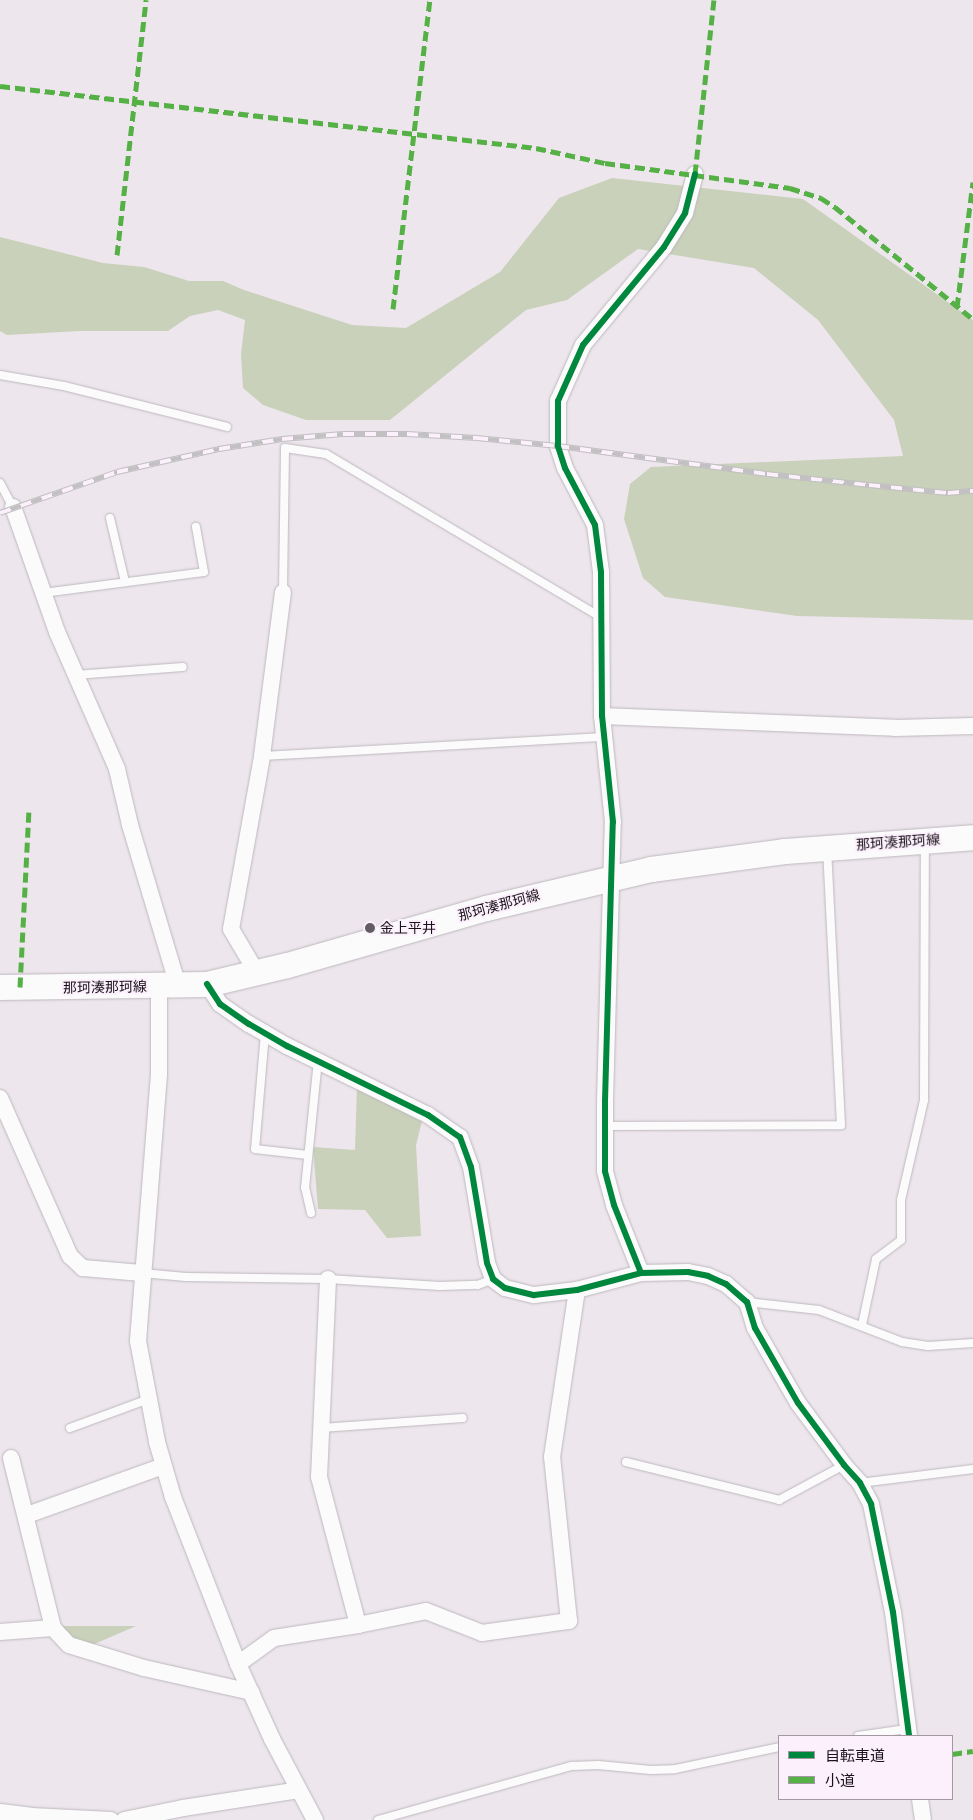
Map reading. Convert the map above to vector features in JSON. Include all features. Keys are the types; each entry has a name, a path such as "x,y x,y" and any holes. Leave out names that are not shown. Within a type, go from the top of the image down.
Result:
{"main road":[{"name":"那珂湊那珂線","path":"0,987 207,984 257,972 486,908 650,869 727,858 827,848 973,837"}],"street":[{"path":"641,1273 614,1205 606,1171 605,1126 610,877 613,860 613,822 602,716 601,572 595,525 565,468 558,446 558,402 583,345 664,247 685,213 695,174"},
{"path":"12,507 75,675 117,769 169,986 159,1074 138,1341 163,1466 238,1664 272,1740 315,1820"},
{"path":"257,972 231,929 262,756 283,592"},
{"path":"602,716 895,728 973,726"},
{"path":"207,984 220,1004 265,1034 428,1115 460,1137 471,1167 486,1263 493,1279 506,1288 534,1295 577,1290 641,1273 688,1272 708,1276 726,1284 747,1302 755,1328 798,1403 844,1466 860,1482 871,1504 893,1612 908,1733"},
{"path":"1,1102 70,1256 83,1268 142,1273"},
{"path":"328,1279 318,1477 358,1625"},
{"path":"238,1664 274,1638 358,1625 426,1611 482,1633 569,1621 552,1457 577,1290"},
{"path":"11,1458 27,1516 53,1628 69,1645 144,1668 251,1692"},
{"path":"27,1516 163,1466"},
{"path":"0,1632 53,1628"},
{"path":"124,1820 183,1808 299,1790"},
{"path":"920,1800 923,1820"},
{"path":"0,1812 31,1816 111,1820"}],"lane":[{"path":"0,375 64,386 227,427"},
{"path":"283,592 285,448 326,454 600,617"},
{"path":"0,483 12,507"},
{"path":"110,518 124,582"},
{"path":"43,592 204,572 196,527"},
{"path":"75,675 183,667"},
{"path":"262,756 604,738"},
{"path":"862,1325 876,1259 901,1240 901,1200 924,1100 925,840"},
{"path":"605,1126 840,1125 827,848"},
{"path":"265,1034 255,1149 308,1155"},
{"path":"311,1213 305,1188 318,1061"},
{"path":"142,1273 186,1277 328,1279 440,1286 478,1285 493,1279"},
{"path":"747,1302 819,1310 902,1342 928,1346 973,1343"},
{"path":"70,1428 149,1399"},
{"path":"321,1428 463,1418"},
{"path":"626,1462 780,1500 844,1466"},
{"path":"860,1482 973,1470"},
{"path":"875,1735 908,1733"},
{"path":"378,1820 572,1766 598,1765 651,1770 675,1769 778,1747"}],"green space":[{"path":"612,178 803,199 973,320 973,620 797,616 665,597 643,578 624,519 630,484 651,467 903,456 894,420 818,320 754,268 638,249 567,300 526,310 390,420 306,420 263,405 243,388 241,354 245,320 218,310 190,316 168,331 80,331 7,335 0,331 0,237 103,263 144,267 189,281 223,281 244,290 352,325 406,328 500,272 559,198"},
{"path":"357,1085 423,1117 416,1145 421,1236 387,1238 365,1210 318,1209 313,1147 355,1150"},
{"path":"60,1626 136,1626 90,1646 71,1640"}],"railway":[{"path":"0,513 117,472 219,449 282,439 343,434 407,434 477,438 558,446 767,474 869,485 948,493 973,491"}],"marked path":[{"path":"117,255 146,0"},
{"path":"393,309 430,0"},
{"path":"695,174 714,0"},
{"path":"0,86 536,148 605,163 790,188 821,198 835,207 973,319"},
{"path":"957,307 973,182"},
{"path":"20,987 29,812"},
{"path":"953,1754 973,1751"}],"cycle path":[{"path":"641,1273 614,1205 605,1171 605,1101 613,822 602,716 601,572 595,525 565,468 558,446 558,401 583,345 664,247 685,213 695,174"},
{"path":"207,984 220,1004 249,1024 287,1046 428,1115 460,1137 471,1167 487,1263 493,1279 505,1288 534,1295 577,1290 641,1273 688,1272 708,1276 726,1284 747,1302 755,1328 798,1403 844,1465 860,1483 871,1504 893,1612 909,1735"}],"place":[{"name":"金上平井","path":"370,928"}]}
